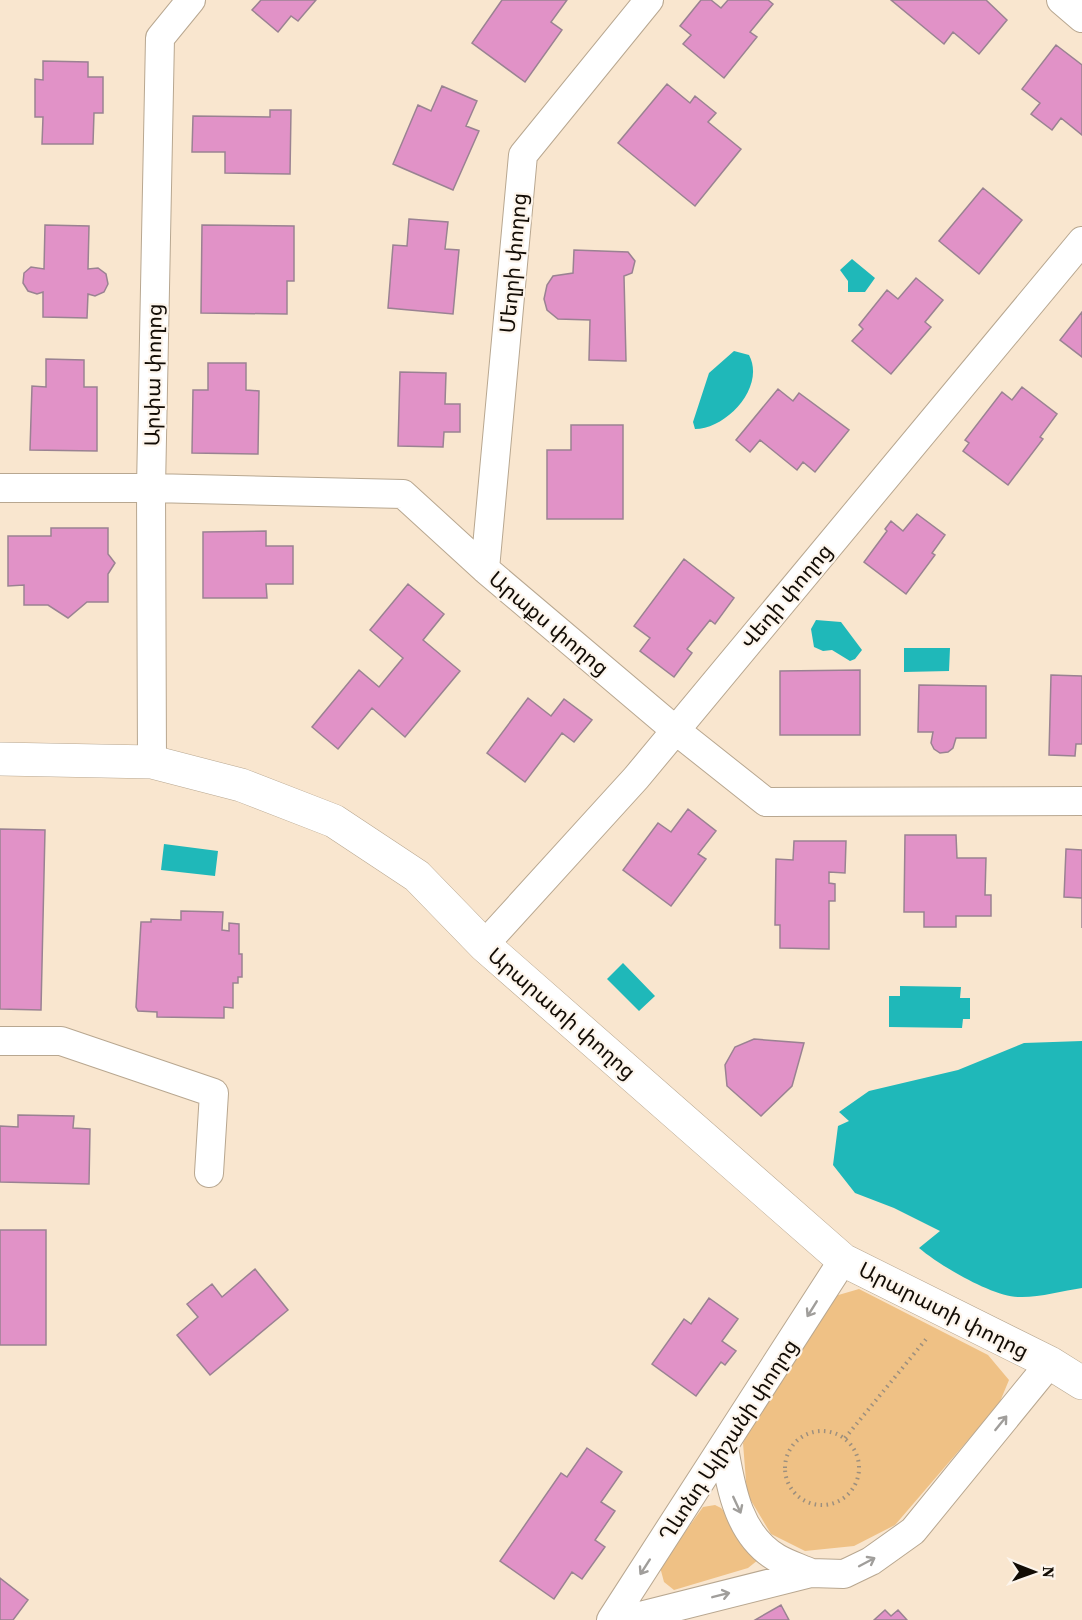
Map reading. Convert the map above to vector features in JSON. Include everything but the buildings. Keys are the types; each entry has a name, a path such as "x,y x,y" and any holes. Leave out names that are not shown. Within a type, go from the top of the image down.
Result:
{"street":[{"name":"Արփա փողոց","path":"152,762 151,488 160,38 191,0"},
{"name":"Մեղրի փողոց","path":"485,569 524,155 649,0"},
{"path":"1061,0 1082,18"},
{"name":"Վեդի փողոց","path":"484,945 636,778 1082,241"},
{"name":"Արաքս փողոց","path":"0,488 151,488 403,494 485,569 675,729 766,802 1082,801"},
{"name":"Արարատի փողոց","path":"0,759 152,762 241,785 334,821 417,876 484,945 843,1260 1050,1363 1082,1383"},
{"path":"0,1041 61,1041 214,1094 209,1173"},
{"name":"Ղևոնդ Ալիշանի փողոց","path":"611,1620 724,1448 843,1260"},
{"path":"624,1620 811,1573 844,1574 871,1561 913,1531 1050,1363"},
{"path":"724,1448 732,1494 751,1534 776,1557 811,1573"}],"path":[{"path":"845,1438 947,1311"},
{"path":"821,1431 845,1438 853,1447 859,1464 857,1482 851,1492 841,1501 818,1505 796,1495 785,1473 790,1449 798,1440 821,1431"}],"shaded area":[{"path":"859,1289 988,1355 1009,1380 999,1404 895,1525 854,1546 805,1551 771,1534 747,1494 743,1443 762,1406 835,1296"},
{"path":"715,1505 721,1508 754,1546 758,1560 748,1568 674,1590 664,1582 660,1567 703,1507"}],"water":[{"path":"852,259 875,278 865,292 848,292 848,281 840,270"},
{"path":"734,351 749,355 753,367 748,392 740,404 719,422 695,429 693,422 709,373"},
{"path":"816,620 841,622 862,650 855,659 850,661 832,650 823,651 814,647 811,629"},
{"path":"904,648 950,648 949,671 904,672"},
{"path":"164,844 218,851 215,876 161,870"},
{"path":"623,963 655,996 639,1011 607,979"},
{"path":"900,986 961,987 960,998 970,998 970,1019 963,1019 962,1028 889,1027 889,996 900,996"},
{"path":"1082,1041 1082,1288 1018,1297 980,1286 939,1263 919,1248 940,1231 894,1208 855,1193 833,1165 838,1126 849,1121 839,1112 869,1091 958,1070 1024,1043"}]}
